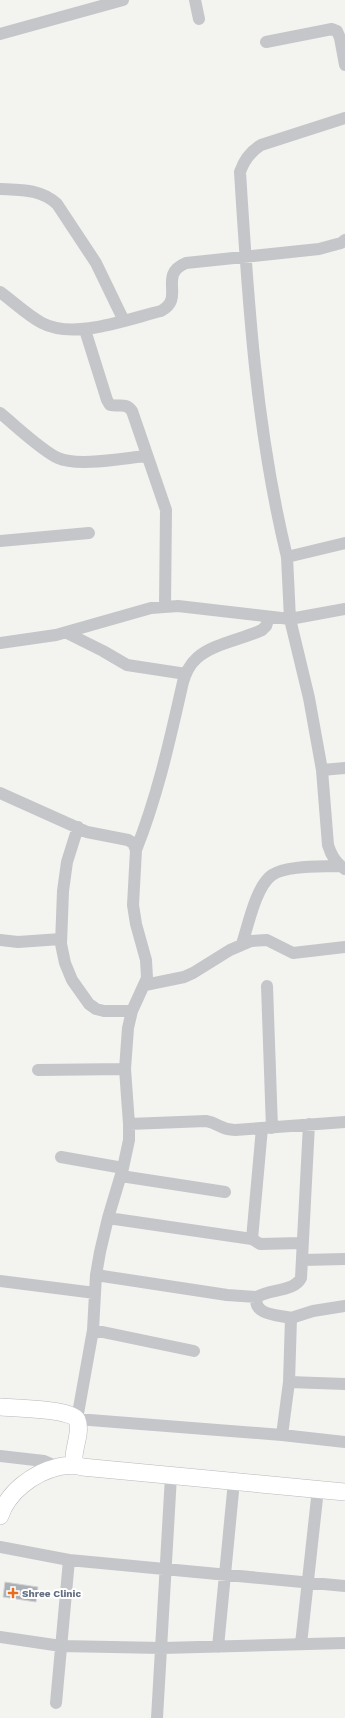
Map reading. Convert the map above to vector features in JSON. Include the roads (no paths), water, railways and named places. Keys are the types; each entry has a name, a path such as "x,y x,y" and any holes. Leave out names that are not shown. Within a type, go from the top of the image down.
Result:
{"main road":[{"path":"0,1407 72,1415 77,1419 78,1432 74,1455 77,1465"},
{"path":"0,1516 3,1508 13,1493 38,1474 58,1466 77,1465 82,1467 171,1476 345,1492"}],"street":[{"path":"0,34 123,0"},
{"path":"195,0 199,19"},
{"path":"266,42 332,28 337,31 340,38 345,65"},
{"path":"342,867 332,856 328,845 322,770 309,698 290,619 287,557 275,507 264,442 257,390 245,255 240,172 243,162 255,149 270,141 345,118"},
{"path":"0,189 40,192 57,204 96,263 124,321"},
{"path":"0,292 41,323 54,328 85,330 161,311 169,307 172,300 172,278 174,271 179,265 186,262 245,255 319,249 341,243 345,240"},
{"path":"85,330 107,400 110,405 129,406 132,411 146,456 166,510 165,606"},
{"path":"0,413 57,458 80,462 146,456"},
{"path":"0,541 89,533"},
{"path":"287,557 345,543"},
{"path":"0,643 67,633 151,608 165,606 178,606 290,619 345,609"},
{"path":"269,617 266,626 262,630 218,646 197,658 189,668 183,682 150,817 136,850 133,905 136,924 146,960 147,978 132,1011 127,1036 125,1069 129,1140 122,1172 108,1218 96,1275 93,1330 77,1419 282,1435 345,1442"},
{"path":"67,633 104,651 127,665 186,674"},
{"path":"322,770 345,768"},
{"path":"0,793 78,827 98,834 128,840 133,843 136,850"},
{"path":"78,827 65,874 62,938 65,963 72,980 89,1004 96,1009 104,1011 132,1011"},
{"path":"242,944 260,890 266,880 274,874 287,869 342,867"},
{"path":"0,940 18,942 62,938"},
{"path":"145,985 184,977 242,944 251,941 267,940 293,953 345,947"},
{"path":"252,1239 267,1128 267,986"},
{"path":"38,1070 125,1069"},
{"path":"129,1124 206,1121 212,1122 226,1130 345,1122"},
{"path":"96,1275 226,1295 257,1297 263,1293 293,1286 298,1283 301,1278 309,1124"},
{"path":"61,1157 122,1172 225,1192"},
{"path":"108,1218 252,1239 260,1244 302,1243"},
{"path":"302,1260 345,1259"},
{"path":"0,1281 95,1293"},
{"path":"257,1297 257,1308 262,1311 291,1318 313,1311 345,1306"},
{"path":"282,1435 289,1382 291,1318"},
{"path":"93,1330 194,1351"},
{"path":"289,1382 345,1384"},
{"path":"0,1456 44,1461 58,1466"},
{"path":"157,1718 171,1476"},
{"path":"218,1647 234,1481"},
{"path":"301,1644 318,1489"},
{"path":"0,1547 69,1560 345,1586"},
{"path":"56,1703 69,1560"},
{"path":"0,1637 61,1646 162,1648 345,1642"}],"place":[{"name":"Shree Clinic","path":"13,1593"}]}
